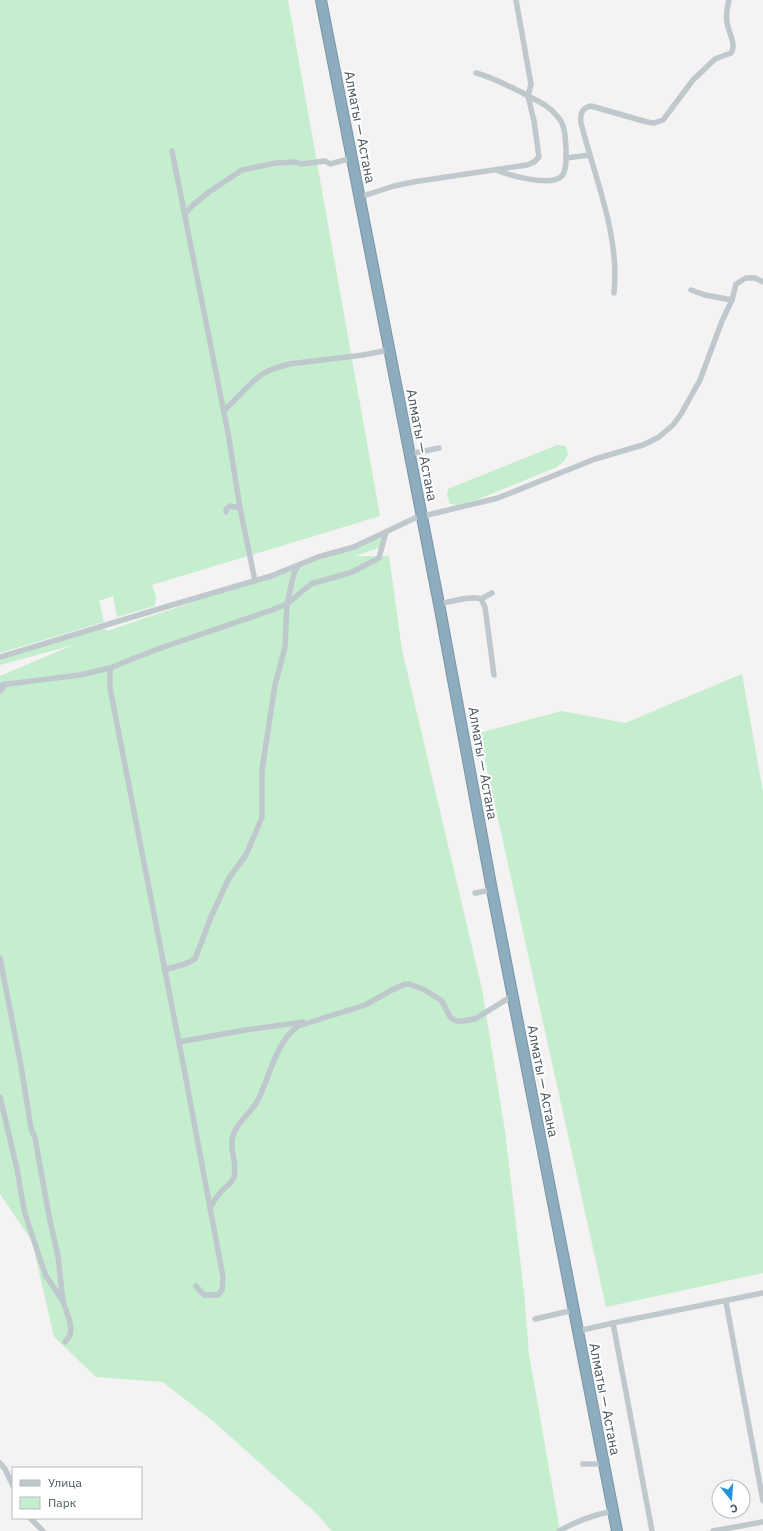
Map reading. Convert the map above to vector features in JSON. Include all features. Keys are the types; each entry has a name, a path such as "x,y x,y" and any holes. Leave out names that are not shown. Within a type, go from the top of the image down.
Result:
{"highway":[{"name":"Алматы — Астана","path":"321,0 439,604 512,996 617,1531"}],"street":[{"path":"360,196 406,183 530,164 539,157 534,121 528,96 532,84 516,0"},
{"path":"614,294 616,280 609,223 581,124 580,117 583,109 591,106 647,122 659,122 667,116 693,80 715,59 733,51 733,44 727,21 729,0"},
{"path":"476,72 489,76 539,100 559,118 565,133 566,158 563,175 554,180 547,181 514,176 497,170"},
{"path":"172,151 224,410 240,508 255,581"},
{"path":"566,158 590,155"},
{"path":"185,214 193,205 209,192 242,170 276,163 296,162 301,164 324,161 330,164 352,158"},
{"path":"0,658 271,576 318,557 354,547 422,516 498,498 595,459 644,445 659,437 673,425 681,414 700,380 732,300 736,284 746,278 755,278 763,282"},
{"path":"691,290 706,295 732,300"},
{"path":"224,410 259,378 267,372 280,367 289,364 363,355 389,350"},
{"path":"410,454 440,448"},
{"path":"226,512 227,508 230,506 240,508"},
{"path":"0,691 3,684 80,675 110,668 155,650 287,604 311,584 352,572 379,558 386,532"},
{"path":"164,970 185,964 195,959 211,917 229,878 246,855 262,817 262,770 275,685 285,647 287,604 294,573 298,566"},
{"path":"481,599 492,593"},
{"path":"439,604 478,597 481,599 485,607 494,676"},
{"path":"110,668 110,688 223,1278 223,1286 218,1295 204,1295 196,1286"},
{"path":"475,893 492,890"},
{"path":"0,958 31,1128 35,1138 58,1256 62,1301"},
{"path":"179,1042 245,1030 307,1022 329,1017 365,1005 405,984 423,989 436,997 442,1002 452,1020 459,1022 475,1019 512,996"},
{"path":"210,1208 219,1193 233,1178 235,1166 232,1141 235,1132 258,1101 284,1041 291,1031 307,1022"},
{"path":"0,1097 18,1169 24,1210 36,1250 46,1276 66,1310 71,1330 70,1336 66,1342"},
{"path":"578,1331 763,1294"},
{"path":"726,1302 763,1501"},
{"path":"535,1319 574,1310"},
{"path":"613,1323 652,1531"},
{"path":"0,1463 5,1469 12,1484"},
{"path":"583,1464 604,1464"},
{"path":"559,1531 580,1520 613,1512"},
{"path":"31,1519 43,1531"},
{"path":"713,1531 763,1522"}],"green space":[{"path":"0,0 288,0 380,516 152,585 156,596 155,606 117,617 113,596 99,601 104,622 0,653"},
{"path":"557,445 566,446 568,455 557,467 476,500 458,505 450,504 447,496 448,489"},
{"path":"383,533 379,548 355,556 389,556 402,650 482,989 505,1131 524,1293 529,1354 560,1531 332,1531 317,1514 214,1422 163,1382 96,1377 54,1337 32,1241 0,1194 0,676 73,645 0,665 0,659 100,629 105,629 107,631 255,581 318,557 332,557 332,555"},
{"path":"742,674 763,792 763,1273 606,1307 479,733 562,711 625,723"}]}
